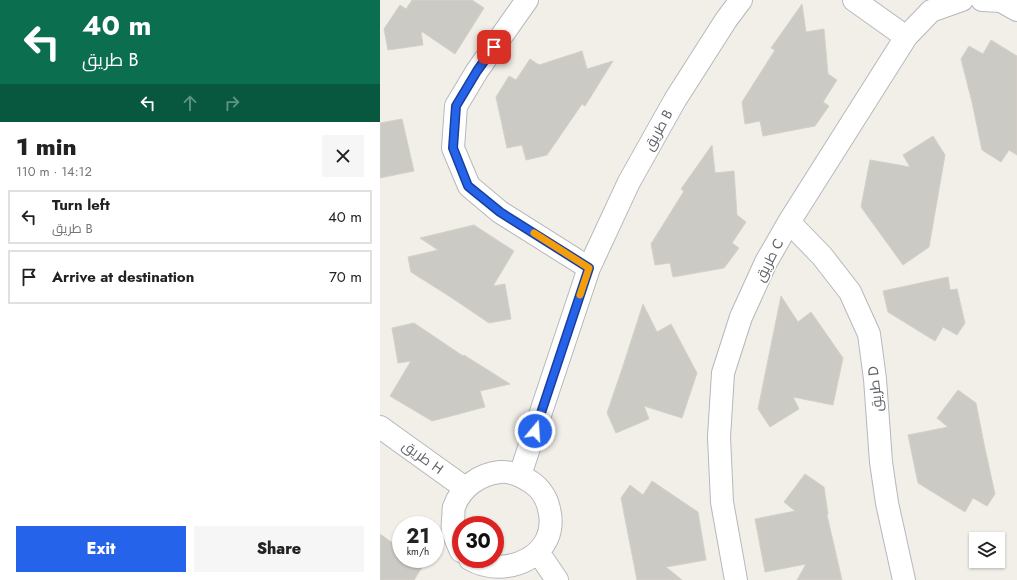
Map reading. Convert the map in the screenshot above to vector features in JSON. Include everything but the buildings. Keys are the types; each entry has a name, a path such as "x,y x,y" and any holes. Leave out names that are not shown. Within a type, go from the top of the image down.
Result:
{"street":[{"path":"527,0 477,71 456,106 453,148 468,186 500,212 589,268"},
{"name":"طريق B","path":"520,475 589,268 629,182 675,100 726,20 741,0"},
{"path":"854,0 906,37"},
{"name":"طريق C","path":"736,580 722,502 719,437 724,373 741,317 766,262 789,222 906,37 931,12 962,0"},
{"path":"982,0 1001,1 1017,10"},
{"name":"طريق D","path":"789,222 822,256 850,292 869,334 881,462 886,496 904,580"},
{"name":"طريق H","path":"380,427 465,488"},
{"path":"454,516 454,507 465,488 481,477 501,472 520,475 536,485 547,501 552,519 549,538 540,555 526,566 510,571 493,571 483,568"},
{"path":"540,555 557,580"}],"slow traffic":[{"path":"534,233 589,268 580,295"}],"route":[{"path":"494,47 477,71 456,106 453,148 468,186 500,212 589,268 535,431"}]}
